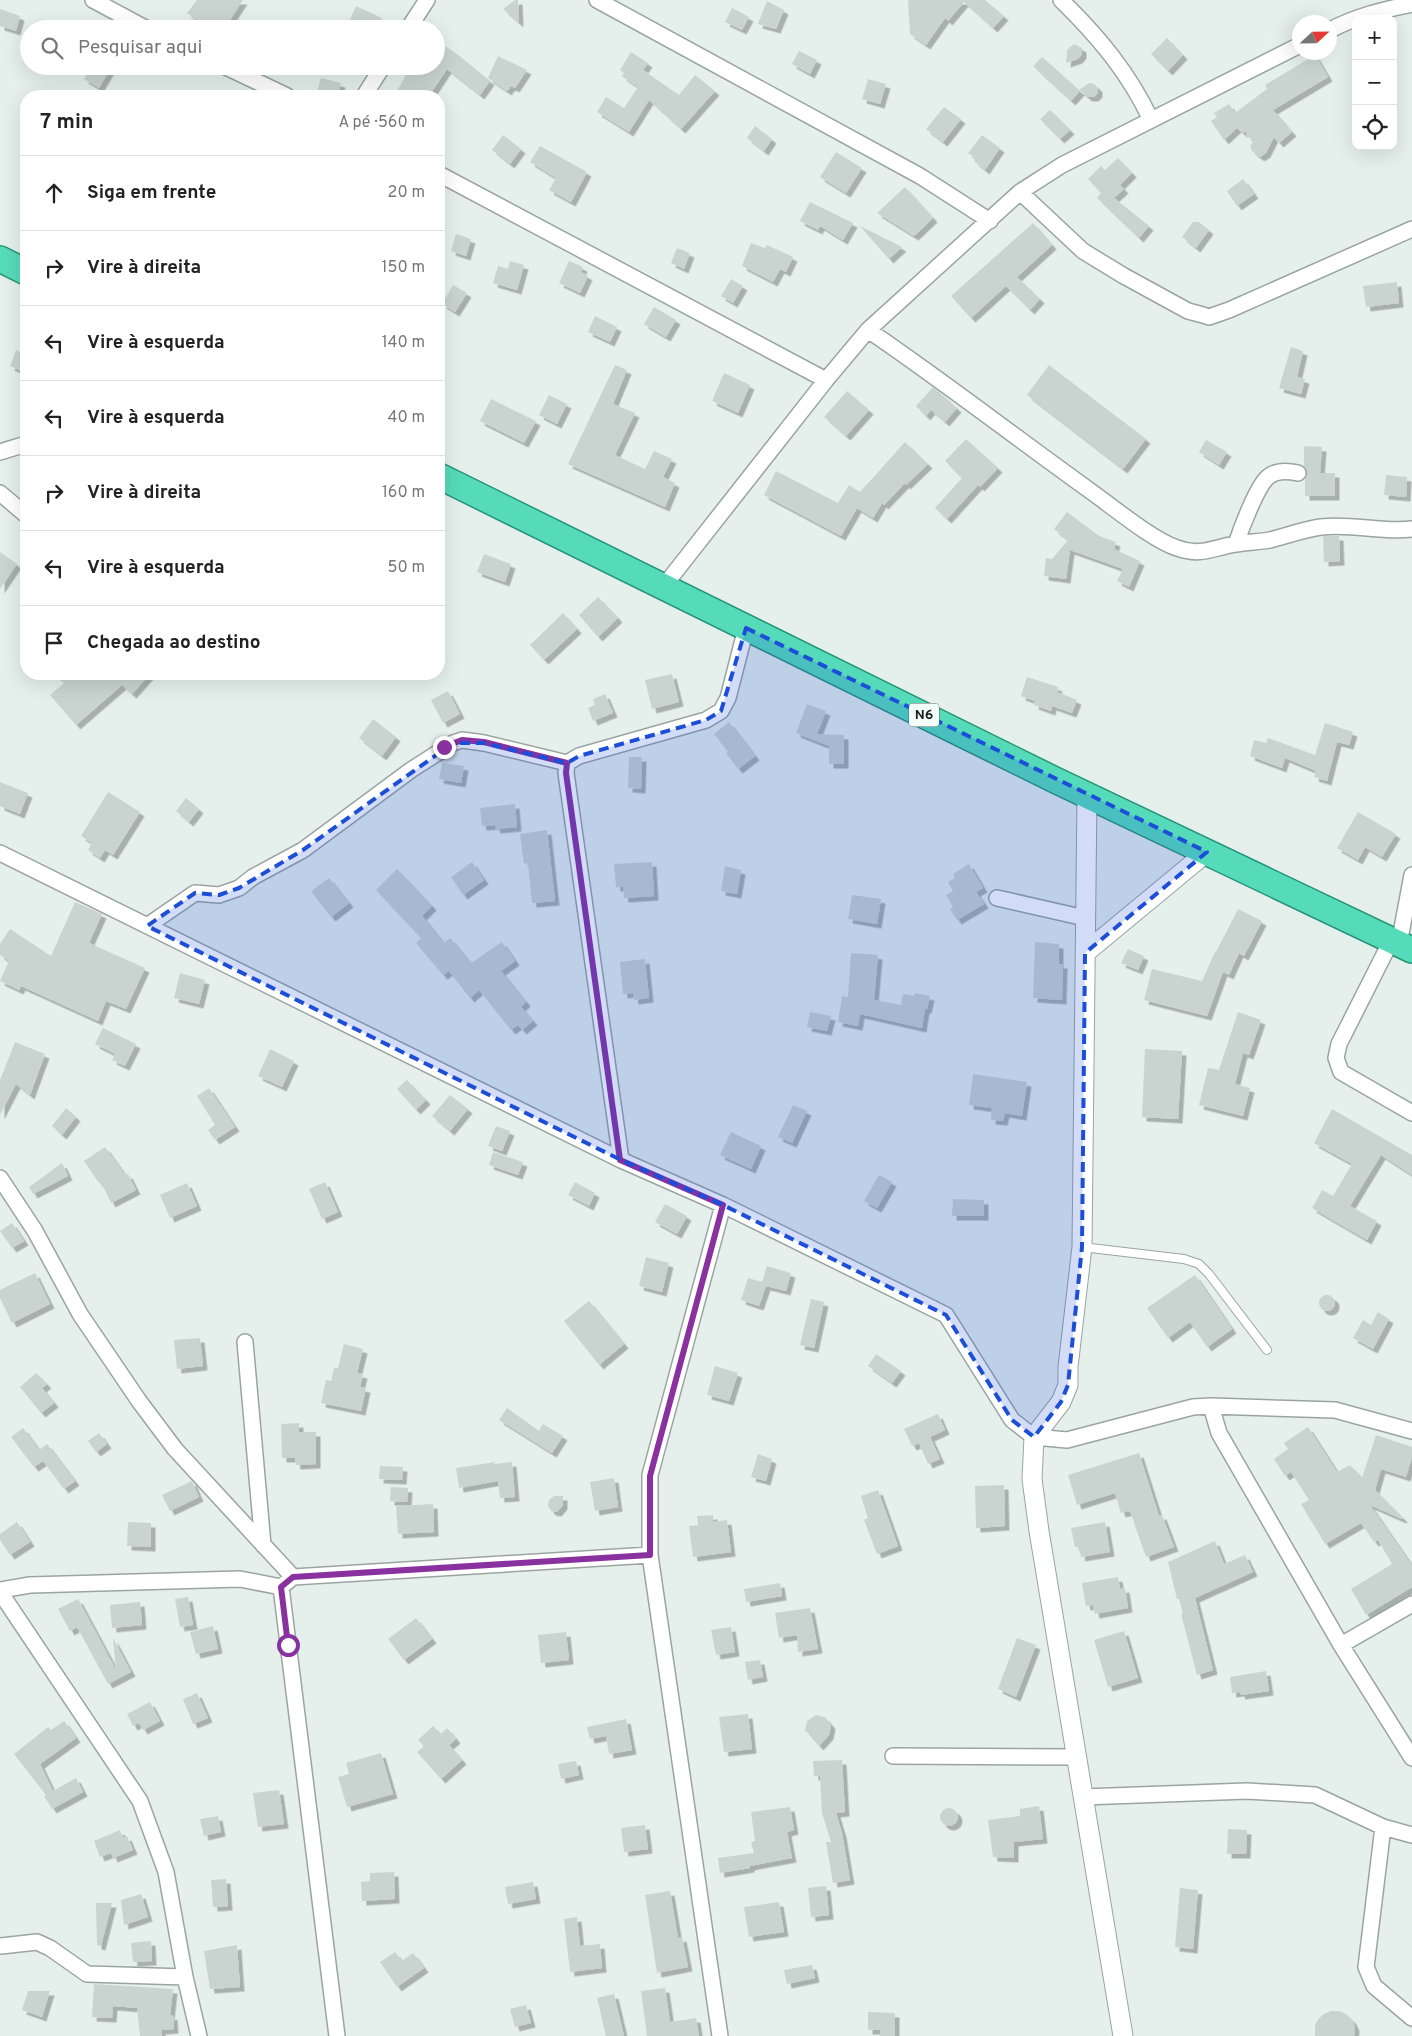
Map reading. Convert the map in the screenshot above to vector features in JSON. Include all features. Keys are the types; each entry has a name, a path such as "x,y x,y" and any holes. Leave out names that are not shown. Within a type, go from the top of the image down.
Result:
{"highway":[{"path":"0,259 20,269"},
{"name":"N6","path":"445,479 1087,795 1401,945"}],"street":[{"path":"93,0 130,20"},
{"path":"414,20 427,0"},
{"path":"597,0 920,176 990,221"},
{"path":"1061,0 1088,25 1113,56 1130,79 1151,120"},
{"path":"1337,26 1354,18 1378,10 1412,4"},
{"path":"664,586 826,380 868,330 1020,192 1062,165 1292,49"},
{"path":"243,75 274,90"},
{"path":"368,90 378,75"},
{"path":"445,177 826,380"},
{"path":"1020,192 1083,251 1188,311 1209,317 1229,310 1412,229"},
{"path":"868,330 1150,533 1177,548 1195,552 1210,551 1236,544 1251,544 1309,529 1337,526 1390,530 1412,529"},
{"path":"0,452 20,446"},
{"path":"1236,544 1252,506 1268,476 1278,472 1298,473"},
{"path":"0,493 20,510"},
{"path":"148,926 195,893 219,895 240,888 253,877 303,850 411,770 453,743 462,740 484,742 567,763 579,756 706,720 722,711 728,698 746,628"},
{"path":"567,763 566,773 620,1160"},
{"path":"1087,795 1082,1247 1068,1367 1068,1385 1061,1402 1034,1438 1032,1479 1039,1532 1123,2036"},
{"path":"1085,953 1207,852"},
{"path":"2,858 148,926 620,1160 723,1205 946,1315 1012,1420 1034,1438 1067,1440 1193,1407 1211,1406 1335,1410 1412,1431"},
{"path":"1412,875 1401,945 1339,1044 1336,1058 1341,1072 1412,1113"},
{"path":"998,898 1086,918"},
{"path":"0,1178 34,1231 80,1314 174,1450 293,1577"},
{"path":"720,2036 650,1555 650,1476 723,1205"},
{"path":"245,1342 263,1545"},
{"path":"1211,1406 1219,1433 1341,1645 1412,1758"},
{"path":"281,1587 293,1577 650,1555"},
{"path":"200,2036 185,1977 166,1872 140,1801 0,1591 30,1585 240,1579 281,1587"},
{"path":"281,1587 338,2036"},
{"path":"1341,1645 1412,1604"},
{"path":"893,1756 1077,1757"},
{"path":"1084,1797 1247,1791 1315,1795 1383,1827 1412,1836"},
{"path":"1383,1827 1366,1967 1374,1986 1412,2018"},
{"path":"1,1946 37,1942 50,1948 87,1974 185,1977"}],"lane":[{"path":"1082,1247 1184,1259 1199,1264 1209,1274 1267,1350"}],"highlighted area":[{"path":"746,628 1207,852 1085,953 1082,1247 1068,1385 1061,1402 1034,1437 1012,1420 946,1315 723,1205 621,1160 147,926 195,893 219,895 239,888 303,850 453,743 484,743 567,763 579,756 706,720 721,711"}],"building":[{"path":"197,0 243,0 230,20 196,20 187,13"},
{"path":"515,0 518,0 519,23 503,9"},
{"path":"908,0 985,0 1004,16 993,28 964,2 948,21 945,18 926,45 910,34"},
{"path":"767,1 784,10 776,29 758,24"},
{"path":"356,6 382,18 381,20 350,20"},
{"path":"732,8 749,17 742,30 725,22"},
{"path":"0,9 20,16 16,31 0,26"},
{"path":"1167,38 1183,55 1168,71 1151,54"},
{"path":"1074,44 1082,48 1082,54 1078,59 1066,63 1067,50"},
{"path":"445,46 490,81 480,95 447,69 445,72"},
{"path":"799,51 817,60 810,74 792,64"},
{"path":"631,52 648,63 643,70 679,95 695,75 715,91 681,129 649,100 629,132 597,112 606,97 624,108 638,87 622,76 624,73 620,70"},
{"path":"498,56 527,70 515,88 511,86 507,91 488,78"},
{"path":"1042,57 1080,91 1071,101 1033,66"},
{"path":"1307,60 1318,60 1328,77 1273,110 1292,132 1279,143 1274,137 1266,153 1260,157 1252,151 1250,146 1254,141 1247,136 1246,131 1243,133 1237,128 1224,140 1211,121 1217,117 1214,113 1229,104 1235,113 1267,89 1265,85"},
{"path":"86,75 107,75 99,88 84,79"},
{"path":"406,75 443,75 433,90 398,90"},
{"path":"321,78 341,83 339,90 317,90"},
{"path":"868,79 886,84 880,104 862,99"},
{"path":"1089,83 1094,84 1098,88 1098,93 1094,97 1088,97 1079,90"},
{"path":"944,107 961,119 943,142 926,129"},
{"path":"1050,110 1070,130 1060,139 1040,119"},
{"path":"755,126 772,139 764,151 747,138"},
{"path":"503,135 521,149 510,164 492,150"},
{"path":"982,135 1000,148 985,170 968,153"},
{"path":"540,146 587,172 571,202 549,190 556,178 530,162"},
{"path":"836,152 862,168 846,193 820,177"},
{"path":"1118,158 1132,173 1120,185 1124,189 1114,198 1149,226 1139,238 1097,198 1101,193 1088,179 1101,166 1105,170"},
{"path":"1243,179 1254,194 1237,206 1227,191"},
{"path":"905,187 933,218 914,236 877,213"},
{"path":"810,202 853,223 843,240 820,226 818,230 800,221"},
{"path":"1193,222 1199,222 1209,230 1196,248 1182,237"},
{"path":"1033,223 1052,245 1017,277 1040,299 1030,310 1006,286 971,318 951,296"},
{"path":"860,226 902,247 889,259"},
{"path":"456,234 471,239 466,256 451,251"},
{"path":"751,243 765,248 767,245 793,257 786,272 780,269 773,282 742,266"},
{"path":"677,248 690,253 684,269 671,263"},
{"path":"510,261 524,265 517,290 493,283 498,266 508,269"},
{"path":"569,261 583,267 581,272 588,276 580,293 559,283"},
{"path":"731,279 743,286 733,303 721,296"},
{"path":"1397,282 1399,303 1366,307 1363,286"},
{"path":"453,285 467,293 455,312 445,306 445,299"},
{"path":"654,307 676,320 666,337 644,324"},
{"path":"595,316 617,327 610,342 588,332"},
{"path":"1291,347 1303,351 1297,377 1305,379 1301,394 1279,388"},
{"path":"16,350 20,352 20,370 10,366"},
{"path":"615,365 627,370 613,404 635,413 615,455 645,469 654,451 672,459 663,477 675,483 665,507 568,464"},
{"path":"1049,365 1146,439 1123,469 1027,395"},
{"path":"724,373 750,385 738,413 712,401"},
{"path":"933,387 957,408 945,422 931,410 926,416 916,406"},
{"path":"847,391 869,410 846,436 824,417"},
{"path":"549,395 567,404 557,424 539,415"},
{"path":"491,399 536,421 524,443 480,421"},
{"path":"966,439 998,468 980,487 978,485 947,519 935,508 962,478 945,461"},
{"path":"1206,440 1227,452 1219,465 1199,452"},
{"path":"905,442 928,464 906,485 905,483 884,505 882,503 873,518 857,508 841,536 764,495 776,471 838,503 849,485 860,492"},
{"path":"1304,446 1322,447 1320,473 1335,473 1335,496 1305,496 1307,474 1304,466"},
{"path":"1386,475 1407,477 1406,497 1384,495"},
{"path":"1067,512 1099,536 1116,542 1114,549 1140,561 1129,587 1117,581 1123,569 1070,550 1066,579 1044,576 1046,558 1052,559 1068,540 1054,529"},
{"path":"1323,536 1339,536 1340,561 1324,562"},
{"path":"0,552 17,564 0,589"},
{"path":"484,554 511,564 505,582 477,572"},
{"path":"598,597 618,618 598,637 579,615"},
{"path":"563,613 577,629 544,660 530,645"},
{"path":"672,674 679,702 652,709 645,680"},
{"path":"1027,677 1058,687 1057,692 1077,700 1072,713 1052,706 1051,711 1034,705 1035,701 1021,696"},
{"path":"61,680 145,680 132,694 122,685 76,725 50,695 64,683"},
{"path":"448,691 460,714 443,723 431,700"},
{"path":"605,694 613,713 593,721 588,708 595,705 593,699"},
{"path":"807,704 826,711 817,734 844,735 844,764 829,764 829,746 796,733"},
{"path":"373,719 396,737 382,756 359,738"},
{"path":"729,722 755,756 738,769 714,734"},
{"path":"1325,723 1353,732 1349,745 1337,742 1327,781 1314,777 1316,771 1285,758 1282,768 1250,756 1254,740 1266,743 1268,738 1315,755"},
{"path":"629,757 642,757 641,789 628,788"},
{"path":"442,763 464,766 461,783 439,779"},
{"path":"0,782 28,793 20,814 0,806"},
{"path":"108,792 140,812 113,855 105,850 100,858 88,850 92,843 81,836"},
{"path":"186,798 199,809 189,822 176,811"},
{"path":"515,804 517,827 496,829 495,825 482,826 480,808"},
{"path":"1358,812 1396,834 1382,857 1365,847 1358,860 1337,848"},
{"path":"547,830 555,901 532,903 528,863 524,864 520,834"},
{"path":"472,862 484,880 463,895 451,877"},
{"path":"652,862 654,896 624,898 623,887 616,887 614,864"},
{"path":"969,864 983,888 976,892 984,904 957,920 950,909 953,907 946,895 953,891 948,882 955,878 953,874"},
{"path":"725,866 741,870 737,894 721,891"},
{"path":"397,869 432,906 422,916 444,943 450,938 471,963 502,942 515,961 501,971 526,1002 521,1007 533,1021 522,1030 518,1025 511,1030 479,990 470,998 449,971 443,975 416,943 421,938 376,890"},
{"path":"329,878 349,903 331,917 311,891"},
{"path":"852,895 881,899 877,924 848,919"},
{"path":"75,902 102,914 89,943 145,968 126,1009 106,1001 98,1021 21,986 19,990 0,981 9,961 0,955 0,944 10,929 51,956"},
{"path":"1238,909 1262,921 1244,956 1239,953 1229,975 1223,972 1207,1016 1144,1000 1152,969 1202,981"},
{"path":"1035,942 1059,944 1059,964 1063,964 1062,1000 1033,998"},
{"path":"1128,949 1144,956 1138,970 1121,963"},
{"path":"851,953 878,955 874,1000 901,1005 903,994 914,996 915,993 930,996 927,1009 925,1009 922,1028 860,1014 858,1026 838,1022 842,996 848,997"},
{"path":"645,959 649,998 634,1000 633,993 623,994 620,962"},
{"path":"180,973 205,980 199,1004 174,998"},
{"path":"810,1012 831,1016 827,1031 807,1027"},
{"path":"1238,1012 1261,1020 1249,1055 1243,1053 1235,1084 1250,1088 1243,1116 1199,1105 1208,1068 1219,1070"},
{"path":"103,1028 136,1044 125,1066 112,1060 115,1054 95,1044"},
{"path":"15,1042 45,1054 30,1095 16,1084 0,1115 0,1080"},
{"path":"270,1049 294,1061 282,1087 258,1076"},
{"path":"1145,1049 1182,1051 1178,1119 1142,1117"},
{"path":"973,1074 1027,1082 1022,1116 1005,1113 1003,1121 991,1120 992,1108 969,1105"},
{"path":"407,1080 426,1100 416,1110 397,1089"},
{"path":"209,1088 235,1127 215,1140 208,1130 215,1125 197,1096"},
{"path":"450,1095 468,1109 450,1131 432,1116"},
{"path":"793,1105 807,1111 792,1143 778,1137"},
{"path":"66,1108 76,1117 62,1135 52,1126"},
{"path":"1332,1109 1412,1155 1412,1175 1381,1155 1350,1206 1377,1221 1367,1240 1312,1208 1322,1190 1333,1196 1352,1164 1314,1143"},
{"path":"496,1126 510,1131 502,1151 488,1146"},
{"path":"731,1132 761,1146 751,1169 720,1155"},
{"path":"105,1147 125,1175 128,1174 136,1190 111,1203 101,1182 99,1183 84,1161"},
{"path":"493,1152 523,1162 518,1175 489,1165"},
{"path":"62,1163 68,1176 33,1194 29,1187"},
{"path":"879,1175 892,1182 877,1208 864,1201"},
{"path":"325,1182 338,1212 322,1219 309,1189"},
{"path":"575,1182 595,1193 589,1206 568,1195"},
{"path":"187,1183 197,1206 170,1218 160,1195"},
{"path":"953,1199 984,1200 984,1216 952,1216"},
{"path":"665,1204 687,1216 677,1234 655,1222"},
{"path":"12,1223 24,1241 12,1248 0,1231"},
{"path":"646,1257 669,1263 662,1292 639,1286"},
{"path":"767,1266 791,1273 786,1291 766,1286 759,1306 741,1300 748,1278 762,1282"},
{"path":"35,1273 50,1304 12,1323 0,1298 0,1290"},
{"path":"1195,1275 1232,1329 1207,1347 1190,1322 1168,1338 1147,1308"},
{"path":"1327,1295 1333,1297 1335,1303 1333,1309 1327,1311 1321,1309 1319,1303 1321,1297"},
{"path":"811,1299 824,1302 814,1348 800,1345"},
{"path":"589,1301 624,1344 599,1365 564,1321"},
{"path":"1378,1312 1389,1319 1373,1349 1353,1338 1363,1320 1371,1325"},
{"path":"200,1338 203,1366 177,1369 174,1340"},
{"path":"344,1344 363,1349 357,1373 363,1374 360,1387 366,1388 361,1411 321,1403 326,1380 331,1381 334,1368 338,1368"},
{"path":"876,1354 901,1371 892,1383 868,1366"},
{"path":"715,1366 738,1373 729,1401 707,1395"},
{"path":"36,1373 47,1384 42,1388 54,1403 41,1413 20,1387"},
{"path":"507,1408 539,1431 543,1424 563,1436 552,1453 499,1420"},
{"path":"938,1414 945,1430 930,1437 940,1459 928,1464 919,1443 912,1446 904,1429"},
{"path":"299,1423 299,1432 316,1432 316,1464 296,1465 295,1458 282,1458 281,1424"},
{"path":"1308,1427 1337,1472 1350,1465 1362,1478 1376,1435 1412,1447 1412,1457 1406,1477 1381,1469 1375,1490 1403,1518 1370,1505 1412,1566 1412,1587 1366,1615 1351,1589 1392,1564 1378,1540 1374,1542 1361,1523 1325,1544 1301,1504 1309,1500 1291,1472 1285,1476 1274,1459 1288,1449 1284,1443"},
{"path":"23,1428 39,1450 47,1444 75,1481 64,1489 43,1461 34,1467 11,1437"},
{"path":"99,1433 107,1444 96,1452 88,1441"},
{"path":"1139,1453 1159,1516 1162,1515 1174,1547 1146,1557 1130,1511 1121,1513 1115,1493 1077,1505 1068,1475"},
{"path":"758,1454 772,1459 766,1481 751,1477"},
{"path":"495,1462 494,1464 512,1462 515,1497 500,1498 498,1481 459,1488 456,1468"},
{"path":"380,1466 403,1467 402,1480 379,1479"},
{"path":"614,1478 618,1507 595,1511 590,1482"},
{"path":"192,1481 199,1497 170,1511 162,1495"},
{"path":"1004,1485 1005,1526 976,1528 975,1486"},
{"path":"391,1487 408,1488 407,1502 390,1501"},
{"path":"878,1490 898,1546 877,1554 864,1520 868,1518 861,1496"},
{"path":"554,1496 563,1496 563,1505 557,1512 551,1511 548,1506 549,1500"},
{"path":"433,1504 434,1532 398,1534 396,1506"},
{"path":"713,1515 713,1522 727,1520 731,1552 693,1557 689,1526 698,1525 697,1516"},
{"path":"17,1522 30,1542 10,1555 0,1540 0,1534"},
{"path":"128,1522 151,1523 151,1547 127,1546"},
{"path":"1105,1522 1110,1552 1081,1557 1079,1547 1075,1547 1071,1528"},
{"path":"1215,1541 1224,1564 1245,1555 1253,1572 1195,1598 1213,1670 1197,1675 1181,1614 1183,1613 1179,1599 1177,1599 1168,1562"},
{"path":"1118,1577 1120,1589 1125,1588 1128,1608 1095,1614 1093,1605 1086,1606 1082,1583"},
{"path":"780,1583 782,1596 746,1602 744,1589"},
{"path":"188,1597 193,1625 180,1627 175,1599"},
{"path":"78,1599 116,1670 113,1638 131,1672 108,1684 77,1627 70,1631 58,1609"},
{"path":"140,1602 142,1625 112,1628 110,1605"},
{"path":"810,1608 818,1649 798,1652 797,1635 779,1638 775,1613"},
{"path":"416,1618 432,1639 404,1660 388,1639"},
{"path":"213,1626 218,1649 196,1654 190,1632"},
{"path":"731,1627 735,1652 716,1655 711,1630"},
{"path":"1124,1631 1138,1678 1108,1687 1094,1640"},
{"path":"566,1632 569,1660 541,1663 538,1635"},
{"path":"1017,1638 1036,1645 1016,1697 998,1689"},
{"path":"760,1660 763,1677 748,1680 745,1662"},
{"path":"1266,1671 1269,1691 1241,1695 1240,1692 1232,1693 1230,1677"},
{"path":"197,1693 208,1718 193,1724 183,1699"},
{"path":"150,1702 160,1721 143,1730 139,1723 133,1726 127,1714"},
{"path":"748,1714 752,1749 724,1752 719,1717"},
{"path":"816,1715 825,1717 831,1725 829,1735 819,1746 805,1730 807,1721"},
{"path":"626,1719 632,1750 609,1754 606,1736 590,1739 587,1727"},
{"path":"64,1721 76,1738 40,1764 53,1791 76,1778 83,1792 52,1809 44,1796 46,1795 14,1754 48,1727 51,1730"},
{"path":"433,1726 441,1734 447,1728 456,1739 449,1745 462,1760 441,1779 417,1752 424,1746 418,1740"},
{"path":"381,1753 393,1794 347,1807 338,1777 349,1774 346,1763"},
{"path":"842,1760 845,1812 836,1813 842,1833 850,1880 833,1883 826,1842 831,1842 822,1813 820,1776 814,1776 813,1761"},
{"path":"576,1761 579,1775 561,1779 558,1764"},
{"path":"279,1790 284,1824 258,1827 253,1793"},
{"path":"1039,1806 1043,1839 1014,1842 1014,1858 993,1857 988,1820 1020,1816 1020,1809"},
{"path":"790,1807 794,1830 787,1832 792,1858 720,1873 718,1858 754,1853 751,1842 755,1841 751,1812"},
{"path":"949,1808 955,1811 958,1817 955,1823 949,1826 943,1823 940,1817 943,1811"},
{"path":"218,1816 221,1832 204,1836 200,1819"},
{"path":"645,1825 648,1849 624,1852 621,1828"},
{"path":"1228,1829 1247,1830 1246,1854 1227,1854"},
{"path":"120,1830 123,1838 127,1836 133,1850 113,1858 111,1853 100,1857 94,1841"},
{"path":"394,1872 395,1899 362,1901 361,1882 370,1881 370,1873"},
{"path":"226,1879 228,1906 213,1907 211,1880"},
{"path":"533,1882 536,1899 508,1904 505,1887"},
{"path":"826,1886 829,1915 811,1917 808,1888"},
{"path":"1180,1888 1198,1890 1193,1949 1175,1947"},
{"path":"670,1891 678,1938 682,1937 688,1967 657,1973 645,1895"},
{"path":"141,1894 148,1917 124,1925 121,1900"},
{"path":"779,1902 784,1932 749,1937 744,1907"},
{"path":"96,1903 112,1903 101,1946 97,1945"},
{"path":"577,1917 580,1946 600,1944 602,1968 570,1972 564,1919"},
{"path":"151,1941 152,1961 133,1962 131,1943"},
{"path":"237,1945 240,1987 210,1989 204,1951"},
{"path":"395,1952 402,1961 413,1953 424,1968 397,1987 380,1962"},
{"path":"812,1965 815,1978 787,1984 784,1970"},
{"path":"94,1984 173,1989 170,2016 173,2015 174,2029 161,2030 162,2036 140,2036 137,2008 113,2006 112,2018 92,2017"},
{"path":"665,1988 670,2022 696,2018 699,2036 647,2036 641,1991"},
{"path":"28,1991 50,1991 42,2017 22,2010"},
{"path":"614,1994 624,2036 606,2036 597,1998"},
{"path":"526,2005 531,2023 515,2027 510,2009"},
{"path":"1331,2011 1339,2011 1346,2014 1352,2020 1355,2027 1354,2036 1315,2036 1315,2026 1318,2019"},
{"path":"868,2012 895,2013 895,2036 880,2036 880,2030 868,2030"}],"route":[{"path":"288,1645 281,1587 293,1577 650,1555 650,1476 723,1205 620,1160 566,773 567,763 484,742 462,740 444,747"}]}
